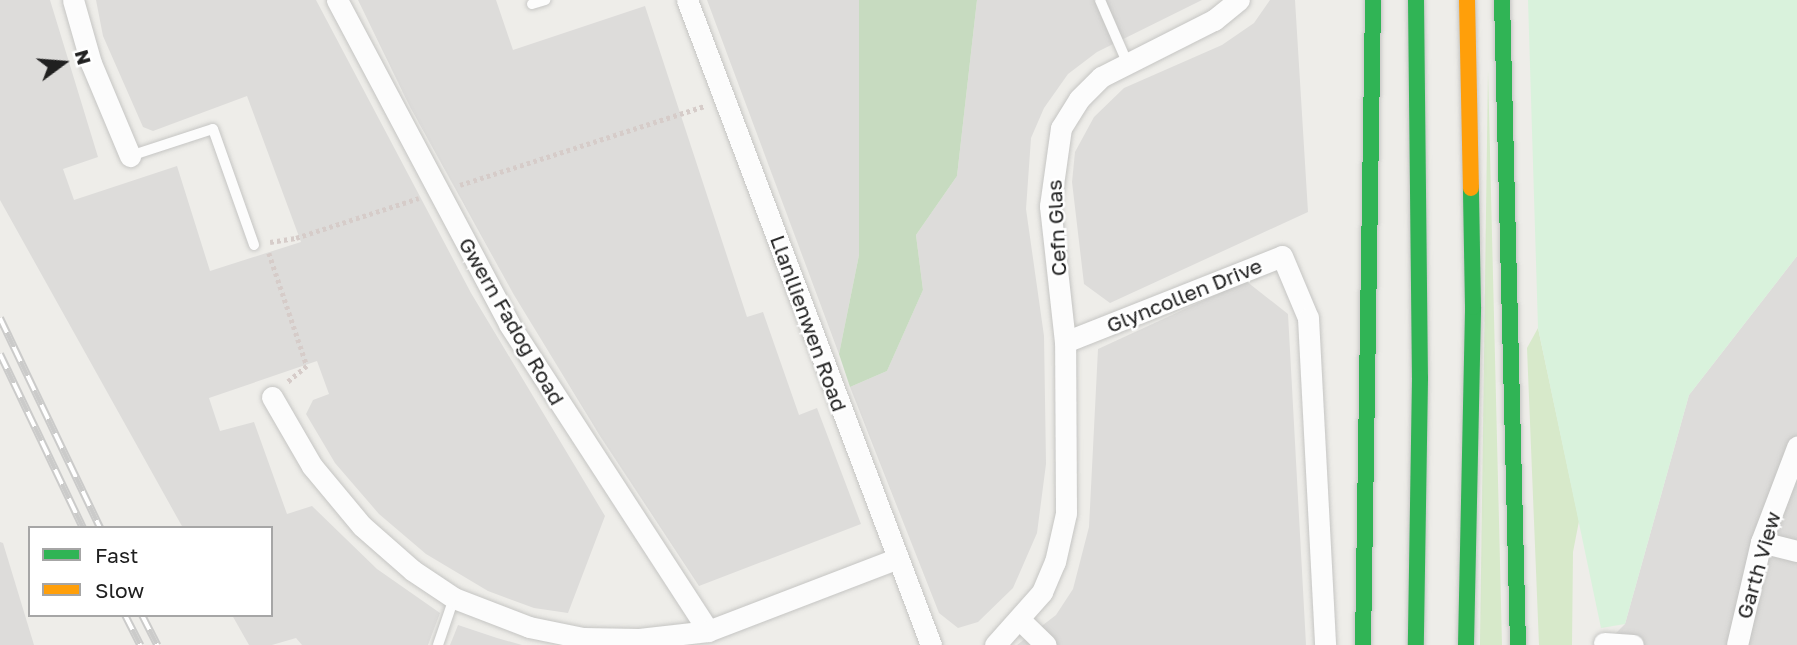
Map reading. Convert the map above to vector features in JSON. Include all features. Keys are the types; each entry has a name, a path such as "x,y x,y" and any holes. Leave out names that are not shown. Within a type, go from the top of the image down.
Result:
{"highway":[{"path":"1363,645 1373,0"},
{"path":"1416,0 1420,378 1416,645"},
{"path":"1466,645 1474,307 1467,0"},
{"path":"1502,0 1518,645"}],"street":[{"path":"73,0 91,62 130,156"},
{"name":"Gwern Fadog Road","path":"337,0 509,324 708,631"},
{"name":"Llanllienwen Road","path":"687,0 896,559 931,645"},
{"name":"Cefn Glas","path":"1065,342 1050,206 1053,162 1061,128 1079,99 1101,77 1214,20 1239,0"},
{"name":"Glyncollen Drive","path":"1065,342 1282,256 1308,318 1325,645"},
{"path":"995,645 1042,592 1055,562 1066,513 1065,342"},
{"path":"272,397 312,466 362,526 412,570 454,598 529,627 583,638 639,639 708,631 896,559"},
{"name":"Garth View","path":"1737,645 1761,542 1797,447"},
{"path":"1761,542 1797,551"},
{"path":"1018,618 1046,645"},
{"path":"1604,643 1633,645"}],"lane":[{"path":"532,4 545,0"},
{"path":"1100,0 1127,62"},
{"path":"130,156 213,130 254,244"},
{"path":"438,645 454,598"}],"path":[{"path":"254,244 296,238 726,99"},
{"path":"254,244 268,250 307,366 272,397"}],"shaded area":[{"path":"0,0 50,0 98,157 63,169 74,200 177,166 210,271 301,242 247,96 153,131 143,127 103,36 96,0 316,0 471,293 605,516 568,613 534,608 488,591 426,554 379,514 335,463 306,414 313,400 329,394 317,361 209,398 220,431 254,422 287,514 312,506 377,569 440,613 428,645 302,645 296,638 272,645 249,645 233,617 273,617 273,526 182,526 0,200"},
{"path":"358,0 496,0 513,50 645,6 747,317 763,312 799,415 817,408 861,524 699,586 600,436 514,295 409,105"},
{"path":"707,0 859,0 859,255 839,354"},
{"path":"977,0 1202,0 1097,52 1068,74 1044,108 1031,138 1026,209 1044,336 1046,464 1037,533 1013,588 978,622 958,628 939,613 850,387 887,371 923,290 916,235 957,176"},
{"path":"1270,0 1295,0 1308,212 1110,303 1084,284 1072,182 1075,152 1094,117 1124,88 1222,45 1254,23"},
{"path":"1797,256 1797,645 1604,645 1625,624 1689,395"},
{"path":"1246,281 1288,314 1306,645 1017,645 1056,615 1073,589 1089,527 1098,349"},
{"path":"0,542 3,543 34,645 0,645"},
{"path":"458,625 497,638 522,645 450,645"}],"green space":[{"path":"859,0 977,0 957,176 916,235 923,290 887,371 850,387 839,354 859,255"},
{"path":"1528,0 1797,0 1797,256 1689,395 1625,624 1601,628 1538,328"},
{"path":"1488,70 1502,645 1480,645"},
{"path":"1538,328 1579,521 1573,552 1572,645 1539,645 1527,348"}],"railway":[{"path":"0,318 99,526"},
{"path":"0,354 82,526"},
{"path":"126,617 140,645"},
{"path":"143,617 157,645"}],"traffic: fast":[{"path":"1363,645 1373,0"},
{"path":"1416,0 1420,378 1416,645"},
{"path":"1502,0 1518,645"},
{"path":"1466,645 1473,307 1471,188"}],"traffic: slow":[{"path":"1467,0 1471,188"}]}
